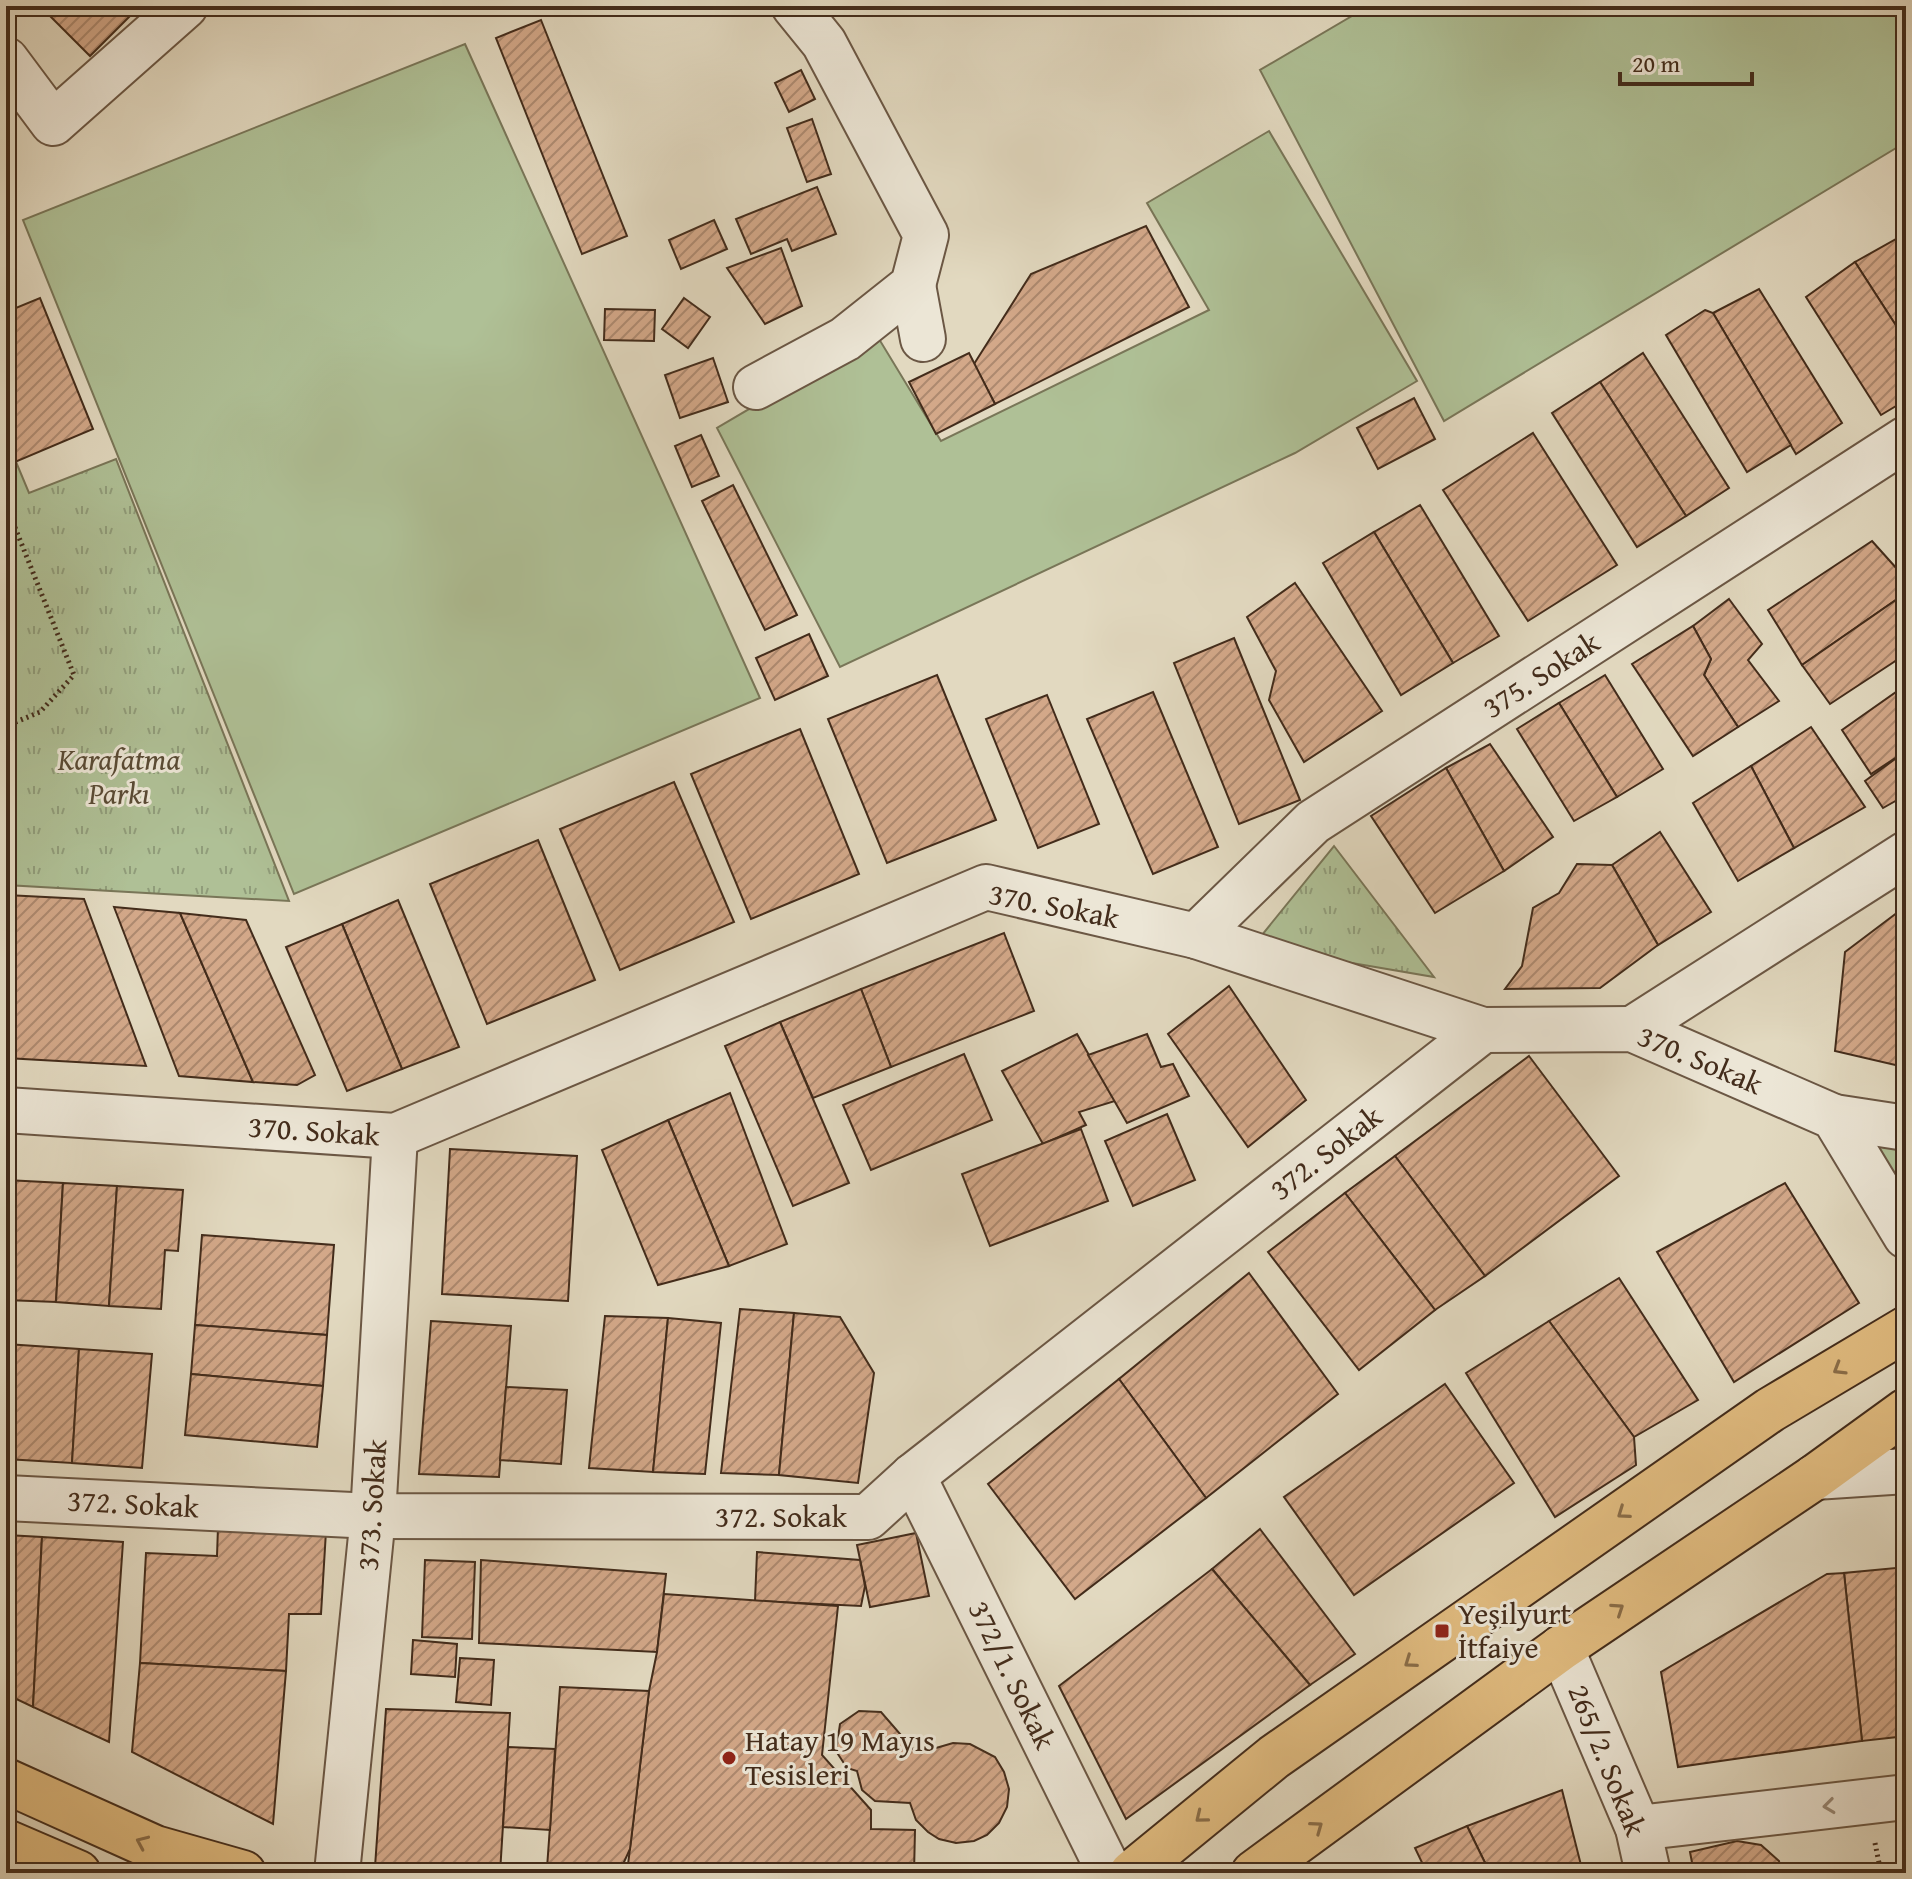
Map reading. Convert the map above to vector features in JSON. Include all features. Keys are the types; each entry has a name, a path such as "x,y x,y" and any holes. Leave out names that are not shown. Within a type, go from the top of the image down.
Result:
{"main road":[{"path":"1132,1873 1287,1748 1770,1410 1906,1329"},
{"path":"1254,1873 1561,1648 1815,1477 1906,1411"},
{"path":"6,1781 155,1848 243,1873"},
{"path":"14,1854 78,1873"}],"street":[{"path":"6,60 53,123 185,6"},
{"path":"794,6 824,43 926,235 913,285 923,339"},
{"path":"756,387 845,339 913,285"},
{"name":"375. Sokak","path":"1196,936 1313,822 1903,446"},
{"path":"1632,1029 1906,854"},
{"name":"370. Sokak","path":"6,1110 395,1136 986,887 1196,936 1483,1030 1632,1029 1834,1117 1906,1128"},
{"name":"372. Sokak","path":"6,1498 373,1516 868,1517 913,1476 1483,1030"},
{"path":"1834,1117 1906,1236"},
{"name":"373. Sokak","path":"337,1873 373,1516 395,1136"},
{"path":"1815,1477 1906,1471"},
{"name":"372/1. Sokak","path":"913,1476 1110,1873"},
{"name":"265/2. Sokak","path":"1561,1648 1638,1828 1648,1873"},
{"path":"1638,1828 1906,1797"}],"path":[{"path":"6,505 74,675 40,712 6,726"}],"green space":[{"path":"1369,6 1906,6 1906,142 1444,421 1260,70"},
{"path":"465,44 760,698 294,894 23,220"},
{"path":"1269,131 1417,381 1295,453 840,667 717,428 876,334 941,441 1209,310 1147,203"},
{"name":"Karafatma Parkı","path":"6,438 29,493 116,459 289,901 6,885"},
{"path":"1334,846 1434,977 1253,946"},
{"path":"1855,1135 1906,1145 1906,1216"}],"building":[{"path":"40,6 140,6 90,56"},
{"path":"541,20 627,236 582,254 496,38"},
{"path":"801,70 815,99 789,112 775,83"},
{"path":"812,119 831,174 807,182 787,128"},
{"path":"817,187 836,234 792,251 787,239 751,254 736,219"},
{"path":"714,220 727,249 681,269 669,240"},
{"path":"1146,226 1189,307 995,404 974,364 1031,274"},
{"path":"1906,235 1906,341 1855,262"},
{"path":"781,248 802,306 765,324 727,268"},
{"path":"1855,262 1906,341 1906,400 1881,415 1806,297"},
{"path":"8,288 16,308 40,298 93,429 15,462 6,440"},
{"path":"1759,289 1842,423 1796,454 1713,313"},
{"path":"684,298 710,317 688,348 662,329"},
{"path":"605,309 655,310 654,341 604,340"},
{"path":"1705,310 1713,313 1791,445 1747,472 1666,335"},
{"path":"969,353 995,404 936,434 909,382"},
{"path":"1643,353 1729,488 1686,516 1600,382"},
{"path":"713,358 728,402 680,418 665,375"},
{"path":"1600,382 1686,516 1637,547 1552,413"},
{"path":"1414,398 1435,439 1378,469 1357,428"},
{"path":"1533,433 1617,565 1528,621 1443,490"},
{"path":"701,435 719,476 692,487 675,446"},
{"path":"733,485 797,615 765,630 702,501"},
{"path":"1420,505 1499,636 1453,663 1374,532"},
{"path":"1374,532 1453,663 1401,695 1323,563"},
{"path":"1872,541 1906,579 1906,593 1802,665 1768,610"},
{"path":"1295,583 1382,711 1304,762 1269,700 1276,671 1247,617"},
{"path":"1906,593 1906,654 1830,704 1802,665"},
{"path":"1729,599 1762,644 1748,660 1779,701 1738,727 1704,675 1711,659 1693,626"},
{"path":"1693,626 1711,659 1704,675 1738,727 1693,756 1632,664"},
{"path":"809,634 828,676 775,700 756,658"},
{"path":"1234,638 1300,800 1239,824 1174,663"},
{"path":"937,675 996,820 887,863 828,719"},
{"path":"1605,675 1663,769 1617,797 1559,703"},
{"path":"1906,685 1906,751 1871,774 1842,730"},
{"path":"1153,692 1218,847 1153,874 1087,719"},
{"path":"1047,695 1099,824 1038,848 986,719"},
{"path":"1559,703 1617,797 1574,821 1517,729"},
{"path":"1811,727 1865,807 1794,848 1751,766"},
{"path":"800,729 859,874 751,919 691,774"},
{"path":"1490,744 1553,837 1504,871 1446,768"},
{"path":"1906,751 1906,795 1883,808 1865,781"},
{"path":"1751,766 1794,848 1738,881 1693,803"},
{"path":"1446,768 1504,871 1435,913 1371,816"},
{"path":"674,782 734,922 620,970 560,829"},
{"path":"1660,832 1711,912 1658,945 1612,865"},
{"path":"538,840 595,980 487,1024 430,884"},
{"path":"1577,864 1612,865 1658,945 1600,988 1505,989 1522,966 1533,908 1559,893"},
{"path":"6,895 84,899 146,1066 6,1058"},
{"path":"398,900 459,1047 402,1069 342,924"},
{"path":"1906,906 1904,1067 1835,1051 1845,952"},
{"path":"114,907 180,913 253,1082 179,1076"},
{"path":"180,913 246,920 315,1075 297,1085 253,1082"},
{"path":"342,924 402,1069 347,1091 286,947"},
{"path":"1004,933 1034,1011 891,1067 861,989"},
{"path":"1229,986 1306,1100 1248,1147 1168,1034"},
{"path":"861,989 891,1067 813,1098 780,1022"},
{"path":"780,1022 849,1183 793,1206 725,1046"},
{"path":"1077,1034 1115,1101 1079,1112 1086,1125 1043,1144 1002,1071"},
{"path":"1147,1034 1161,1067 1173,1064 1189,1096 1127,1123 1088,1055"},
{"path":"964,1054 992,1120 871,1170 843,1105"},
{"path":"1529,1056 1619,1176 1485,1276 1395,1156"},
{"path":"730,1093 787,1244 729,1266 668,1120"},
{"path":"1167,1114 1195,1180 1133,1206 1105,1141"},
{"path":"668,1120 729,1266 658,1285 602,1150"},
{"path":"1081,1129 1108,1201 990,1246 962,1174"},
{"path":"450,1149 577,1156 568,1301 442,1294"},
{"path":"1395,1156 1485,1276 1435,1310 1345,1193"},
{"path":"6,1180 63,1183 56,1302 6,1300"},
{"path":"63,1183 117,1186 109,1306 56,1302"},
{"path":"1785,1183 1859,1303 1734,1382 1657,1252"},
{"path":"117,1186 183,1190 178,1251 165,1250 161,1309 109,1306"},
{"path":"1345,1193 1435,1310 1359,1370 1268,1252"},
{"path":"202,1235 334,1245 327,1335 195,1325"},
{"path":"1249,1273 1338,1394 1206,1498 1119,1379"},
{"path":"1619,1278 1698,1400 1634,1437 1549,1321"},
{"path":"740,1309 794,1313 779,1475 721,1473"},
{"path":"794,1313 840,1317 874,1373 858,1483 779,1475"},
{"path":"605,1316 668,1318 653,1472 589,1468"},
{"path":"668,1318 721,1323 705,1474 653,1472"},
{"path":"431,1321 511,1326 499,1477 419,1474"},
{"path":"1549,1321 1634,1437 1636,1465 1555,1517 1466,1373"},
{"path":"195,1325 327,1335 323,1386 191,1374"},
{"path":"6,1344 79,1349 72,1463 6,1459"},
{"path":"79,1349 152,1354 142,1468 72,1463"},
{"path":"191,1374 323,1386 317,1447 185,1435"},
{"path":"1119,1379 1206,1498 1075,1599 988,1484"},
{"path":"1445,1384 1514,1483 1354,1595 1284,1497"},
{"path":"506,1387 567,1390 561,1464 500,1460"},
{"path":"218,1527 326,1531 321,1614 289,1614 286,1671 140,1663 146,1553 217,1556"},
{"path":"1260,1529 1355,1654 1310,1685 1212,1569"},
{"path":"916,1533 929,1596 870,1607 857,1545"},
{"path":"6,1535 42,1537 33,1707 6,1694"},
{"path":"42,1537 123,1542 109,1742 33,1707"},
{"path":"757,1552 860,1560 865,1586 861,1606 755,1601"},
{"path":"425,1560 475,1562 472,1639 422,1637"},
{"path":"481,1560 666,1574 657,1652 479,1643"},
{"path":"1906,1567 1906,1736 1862,1741 1844,1573"},
{"path":"1212,1569 1310,1685 1126,1819 1059,1686"},
{"path":"1844,1573 1862,1741 1678,1767 1661,1672 1827,1574"},
{"name":"Hatay 19 Mayıs Tesisleri","path":"664,1594 838,1606 822,1755 871,1810 871,1829 915,1830 914,1873 627,1873"},
{"path":"413,1640 457,1644 455,1677 411,1674"},
{"path":"460,1658 494,1660 491,1705 456,1702"},
{"path":"140,1663 286,1671 273,1824 132,1752"},
{"path":"560,1687 649,1691 630,1849 619,1873 547,1868"},
{"path":"386,1709 510,1713 500,1873 443,1873 375,1867"},
{"path":"859,1711 881,1712 913,1749 936,1748 953,1743 970,1744 995,1757 1009,1789 1007,1807 999,1823 987,1835 974,1841 956,1843 939,1839 928,1832 916,1820 910,1803 875,1801 862,1790 857,1771 847,1768 836,1751 840,1724"},
{"path":"508,1747 555,1749 550,1830 503,1827"},
{"path":"1562,1790 1583,1873 1490,1873 1467,1826"},
{"path":"1467,1826 1490,1873 1427,1873 1415,1848"},
{"path":"1737,1841 1761,1845 1779,1861 1781,1873 1694,1873 1690,1852"}],"place":[{"name":"Yeşilyurt İtfaiye","path":"1442,1631"},
{"name":"Hatay 19 Mayıs Tesisleri","path":"729,1758"}]}
